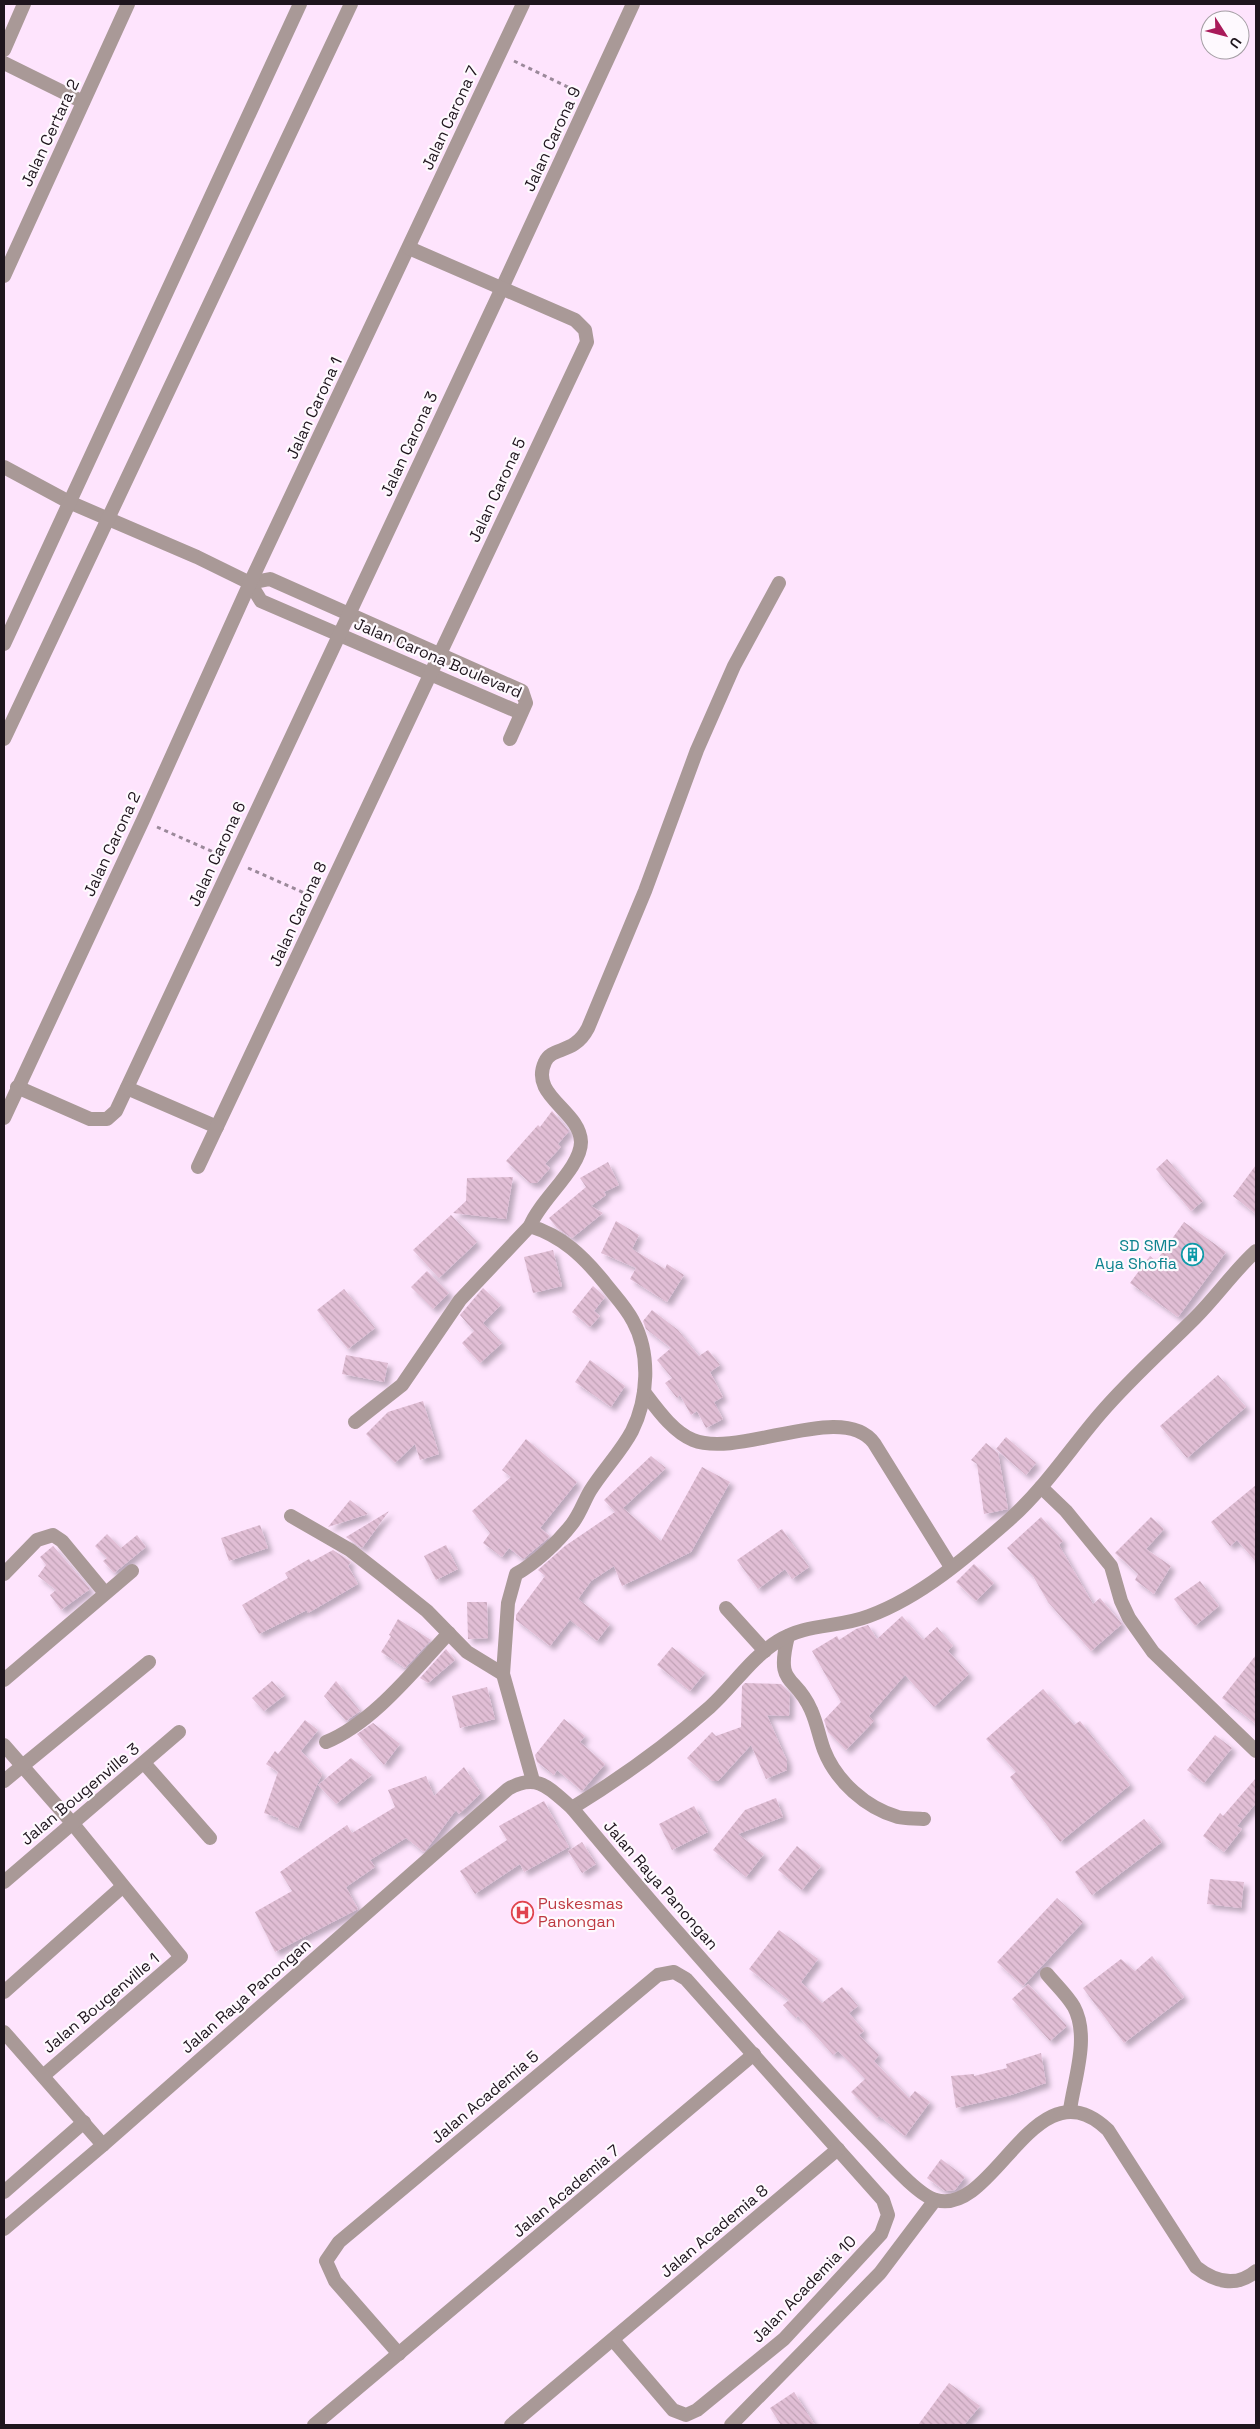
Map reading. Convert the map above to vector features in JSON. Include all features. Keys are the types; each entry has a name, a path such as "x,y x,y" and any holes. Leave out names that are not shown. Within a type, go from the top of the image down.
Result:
{"street":[{"path":"4,50 24,4"},
{"name":"Jalan Certara 2","path":"4,276 128,4"},
{"path":"4,644 300,4"},
{"path":"4,739 351,4"},
{"name":"Jalan Carona 7","path":"409,248 523,4"},
{"name":"Jalan Carona 9","path":"502,288 633,4"},
{"path":"4,63 84,102"},
{"path":"409,248 502,288"},
{"name":"Jalan Carona 1","path":"250,583 409,248"},
{"name":"Jalan Carona 5","path":"430,675 587,342 585,330 575,320 502,288"},
{"name":"Jalan Carona 3","path":"338,635 502,288"},
{"name":"Jalan Carona Boulevard","path":"4,467 69,502 197,557 250,583 261,601 521,713 526,703 522,691 270,579 250,583"},
{"name":"Jalan Carona 2","path":"4,1118 143,820 250,583"},
{"path":"355,1422 402,1385 460,1300 530,1226 534,1214 576,1160 581,1144 576,1123 551,1098 545,1086 543,1072 546,1060 554,1053 570,1048 580,1042 588,1028 645,891 697,750 734,666 779,583"},
{"name":"Jalan Carona 6","path":"17,1087 90,1119 107,1120 116,1111 338,635"},
{"name":"Jalan Carona 8","path":"198,1167 430,675"},
{"path":"510,739 521,713"},
{"path":"127,1088 217,1126"},
{"path":"530,1226 546,1231 573,1248 587,1261 625,1308 634,1323 645,1355 644,1392 641,1410 631,1432 591,1490 573,1523 529,1566 516,1574 508,1604 503,1674 533,1780"},
{"path":"572,1808 633,1769 669,1741 711,1705 765,1650 803,1629 869,1616 918,1590 972,1552 1011,1518 1041,1487 1127,1383 1197,1316 1243,1263 1256,1251"},
{"path":"644,1392 681,1433 706,1444 755,1440 811,1429 845,1427 861,1430 874,1443 951,1567"},
{"path":"1041,1487 1066,1511 1111,1566 1121,1601 1129,1618 1153,1652 1256,1751"},
{"path":"292,1516 350,1550 401,1590 449,1633 467,1652 503,1674"},
{"path":"4,1574 37,1540 53,1535 62,1541 105,1593"},
{"path":"4,1680 132,1571"},
{"path":"726,1608 765,1650"},
{"path":"326,1742 343,1734 394,1693 449,1633"},
{"path":"788,1636 784,1656 784,1673 811,1708 824,1751 842,1779 862,1800 881,1812 900,1818 924,1819"},
{"path":"4,1781 149,1662"},
{"name":"Jalan Bougenville 3","path":"4,1882 179,1732"},
{"path":"4,1745 72,1824 122,1887 4,1992"},
{"path":"144,1763 210,1838"},
{"name":"Jalan Raya Panongan","path":"4,2229 103,2145 508,1789 522,1781 533,1780 546,1786 572,1808 781,2048 896,2168 927,2196 936,2200"},
{"name":"Jalan Bougenville 1","path":"42,2076 182,1957 122,1887"},
{"name":"Jalan Academia 5","path":"399,2354 335,2281 326,2261 340,2242 658,1975 674,1972 686,1979 754,2054"},
{"path":"1047,1974 1075,2008 1080,2024 1079,2064 1070,2110"},
{"path":"4,2032 103,2145"},
{"path":"754,2054 838,2149"},
{"name":"Jalan Academia 7","path":"314,2425 754,2054"},
{"path":"731,2425 880,2273 936,2200 957,2200 968,2195 1040,2124 1051,2117 1070,2110 1090,2117 1108,2130 1196,2267 1217,2280 1230,2283 1240,2281 1256,2271"},
{"path":"4,2192 84,2122"},
{"name":"Jalan Academia 10","path":"613,2340 673,2410 686,2415 697,2410 784,2339 881,2234 888,2215 883,2200 838,2149"},
{"name":"Jalan Academia 8","path":"511,2425 838,2149"}],"path":[{"path":"500,54 590,98"}],"building":[{"path":"552,1111 569,1131 558,1144 561,1147 545,1164 550,1168 537,1183 530,1183 506,1161 538,1125 540,1127"},
{"path":"1167,1159 1203,1201 1191,1211 1156,1169"},
{"path":"608,1162 619,1185 604,1192 606,1195 591,1206 603,1213 572,1238 557,1228 549,1218 586,1187 580,1178"},
{"path":"1256,1165 1256,1214 1233,1196"},
{"path":"513,1177 506,1219 453,1213 466,1201 467,1178"},
{"path":"451,1215 477,1242 439,1278 413,1250"},
{"path":"616,1221 639,1235 632,1249 665,1269 667,1264 684,1275 667,1302 630,1279 636,1268 601,1253"},
{"path":"1184,1222 1226,1252 1178,1317 1130,1283 1150,1256 1156,1261"},
{"path":"553,1250 562,1286 533,1293 524,1257"},
{"path":"427,1271 449,1293 433,1309 411,1287"},
{"path":"593,1286 605,1297 594,1311 600,1316 590,1327 572,1312"},
{"path":"483,1288 501,1305 483,1323 502,1343 480,1363 462,1343 474,1331 460,1315"},
{"path":"344,1289 375,1328 348,1349 317,1310"},
{"path":"652,1310 678,1330 699,1356 708,1350 720,1365 710,1372 723,1397 714,1402 723,1419 706,1428 697,1411 691,1415 680,1395 677,1398 665,1383 672,1378 657,1360 671,1348 646,1329 643,1321"},
{"path":"346,1355 388,1363 384,1382 342,1374"},
{"path":"590,1360 625,1386 611,1407 575,1382"},
{"path":"1218,1375 1246,1407 1187,1458 1160,1426"},
{"path":"423,1401 439,1454 420,1460 415,1444 395,1463 366,1434 388,1412"},
{"path":"1006,1437 1036,1463 1026,1475 996,1449"},
{"path":"526,1439 577,1482 540,1528 550,1536 547,1539 523,1559 509,1548 502,1557 483,1543 490,1533 472,1511 511,1477 502,1470"},
{"path":"986,1443 998,1453 1008,1509 984,1514 977,1464 971,1460"},
{"path":"651,1456 666,1468 623,1508 661,1541 702,1467 730,1482 691,1552 622,1586 614,1566 591,1581 578,1599 610,1624 597,1641 570,1620 550,1646 516,1620 516,1615 545,1576 538,1570 565,1546 615,1512 604,1500"},
{"path":"1256,1485 1256,1562 1237,1540 1230,1546 1211,1522"},
{"path":"350,1500 368,1514 328,1527"},
{"path":"389,1511 362,1548 346,1537"},
{"path":"1041,1517 1063,1541 1059,1545 1093,1604 1100,1598 1122,1624 1091,1651 1048,1602 1033,1576 1007,1548"},
{"path":"1151,1517 1164,1529 1146,1549 1171,1566 1154,1594 1135,1580 1138,1574 1115,1553"},
{"path":"260,1525 268,1548 229,1561 221,1538"},
{"path":"782,1529 809,1567 792,1579 785,1569 758,1589 737,1560"},
{"path":"107,1534 121,1548 137,1535 146,1547 114,1573 103,1561 107,1558 95,1546"},
{"path":"446,1545 458,1569 436,1580 424,1556"},
{"path":"53,1546 90,1589 61,1610 50,1595 56,1590 38,1576 46,1565 40,1557"},
{"path":"333,1550 351,1562 348,1566 358,1584 308,1613 307,1610 259,1634 242,1605 288,1578 285,1573 309,1559 311,1562"},
{"path":"974,1564 994,1583 976,1601 956,1582"},
{"path":"1200,1581 1219,1606 1195,1626 1174,1599"},
{"path":"467,1602 487,1602 488,1638 468,1639"},
{"path":"902,1616 923,1640 937,1627 953,1646 948,1651 969,1674 934,1707 905,1675 869,1716 874,1721 846,1750 828,1732 824,1720 841,1702 812,1651 837,1636 839,1640 856,1629 868,1625 877,1639"},
{"path":"398,1619 431,1640 405,1668 381,1652 391,1636 389,1635"},
{"path":"672,1647 705,1673 690,1691 657,1665"},
{"path":"446,1649 455,1660 428,1683 420,1678"},
{"path":"1256,1655 1256,1724 1222,1698"},
{"path":"272,1681 285,1695 264,1711 252,1698"},
{"path":"336,1681 360,1711 346,1721 324,1696"},
{"path":"745,1683 781,1684 790,1693 789,1716 767,1715 787,1761 787,1770 766,1779 751,1745 718,1781 712,1781 687,1758 712,1732 716,1736 741,1727 742,1686"},
{"path":"487,1687 495,1719 460,1728 452,1696"},
{"path":"1043,1689 1074,1725 1080,1721 1130,1785 1060,1842 1010,1777 1016,1772 986,1739"},
{"path":"564,1719 585,1736 580,1742 605,1764 582,1791 557,1770 554,1775 537,1762 535,1755"},
{"path":"305,1720 318,1730 301,1751 322,1774 298,1828 264,1813 278,1772 266,1764 275,1751 278,1754"},
{"path":"373,1723 400,1744 384,1765 357,1734"},
{"path":"1215,1735 1232,1748 1204,1783 1187,1770"},
{"path":"351,1758 372,1775 336,1804 318,1785"},
{"path":"464,1767 481,1793 459,1814 456,1810 424,1852 406,1838 370,1860 375,1867 346,1887 358,1909 275,1952 255,1912 292,1891 280,1872 347,1825 352,1833 395,1807 388,1790 426,1776 434,1796"},
{"path":"1256,1778 1256,1803 1237,1826 1242,1829 1224,1852 1203,1836 1220,1813 1223,1816"},
{"path":"776,1798 783,1817 738,1834 764,1854 746,1877 713,1850 745,1810"},
{"path":"544,1801 569,1847 524,1872 520,1864 475,1894 460,1871 507,1840 499,1826"},
{"path":"694,1806 708,1832 672,1850 659,1824"},
{"path":"1144,1819 1162,1842 1092,1895 1075,1872"},
{"path":"582,1842 596,1864 582,1873 568,1851"},
{"path":"797,1846 821,1866 802,1890 778,1870"},
{"path":"1210,1879 1244,1882 1241,1908 1207,1904"},
{"path":"1057,1898 1083,1922 1023,1986 997,1962"},
{"path":"779,1930 818,1959 801,1982 822,2003 842,1987 858,2006 849,2013 864,2031 859,2035 879,2055 874,2061 909,2098 915,2091 930,2102 905,2136 879,2116 877,2118 851,2092 865,2079 851,2064 838,2051 833,2055 798,2016 796,2018 783,2005 789,2000 749,1969"},
{"path":"1152,1956 1184,1997 1124,2043 1083,1988 1121,1959 1135,1971"},
{"path":"1028,1984 1067,2026 1050,2041 1012,1999"},
{"path":"1041,2053 1046,2083 1011,2095 956,2108 951,2076 974,2074 974,2076 1007,2068 1006,2064"},
{"path":"941,2159 965,2177 955,2190 945,2191 927,2178"},
{"path":"949,2383 980,2406 964,2425 918,2425"},
{"path":"794,2392 815,2425 781,2425 770,2408"}],"place":[{"name":"SD SMP Aya Shofia","path":"1193,1254"},
{"name":"Puskesmas Panongan","path":"522,1912"}]}
